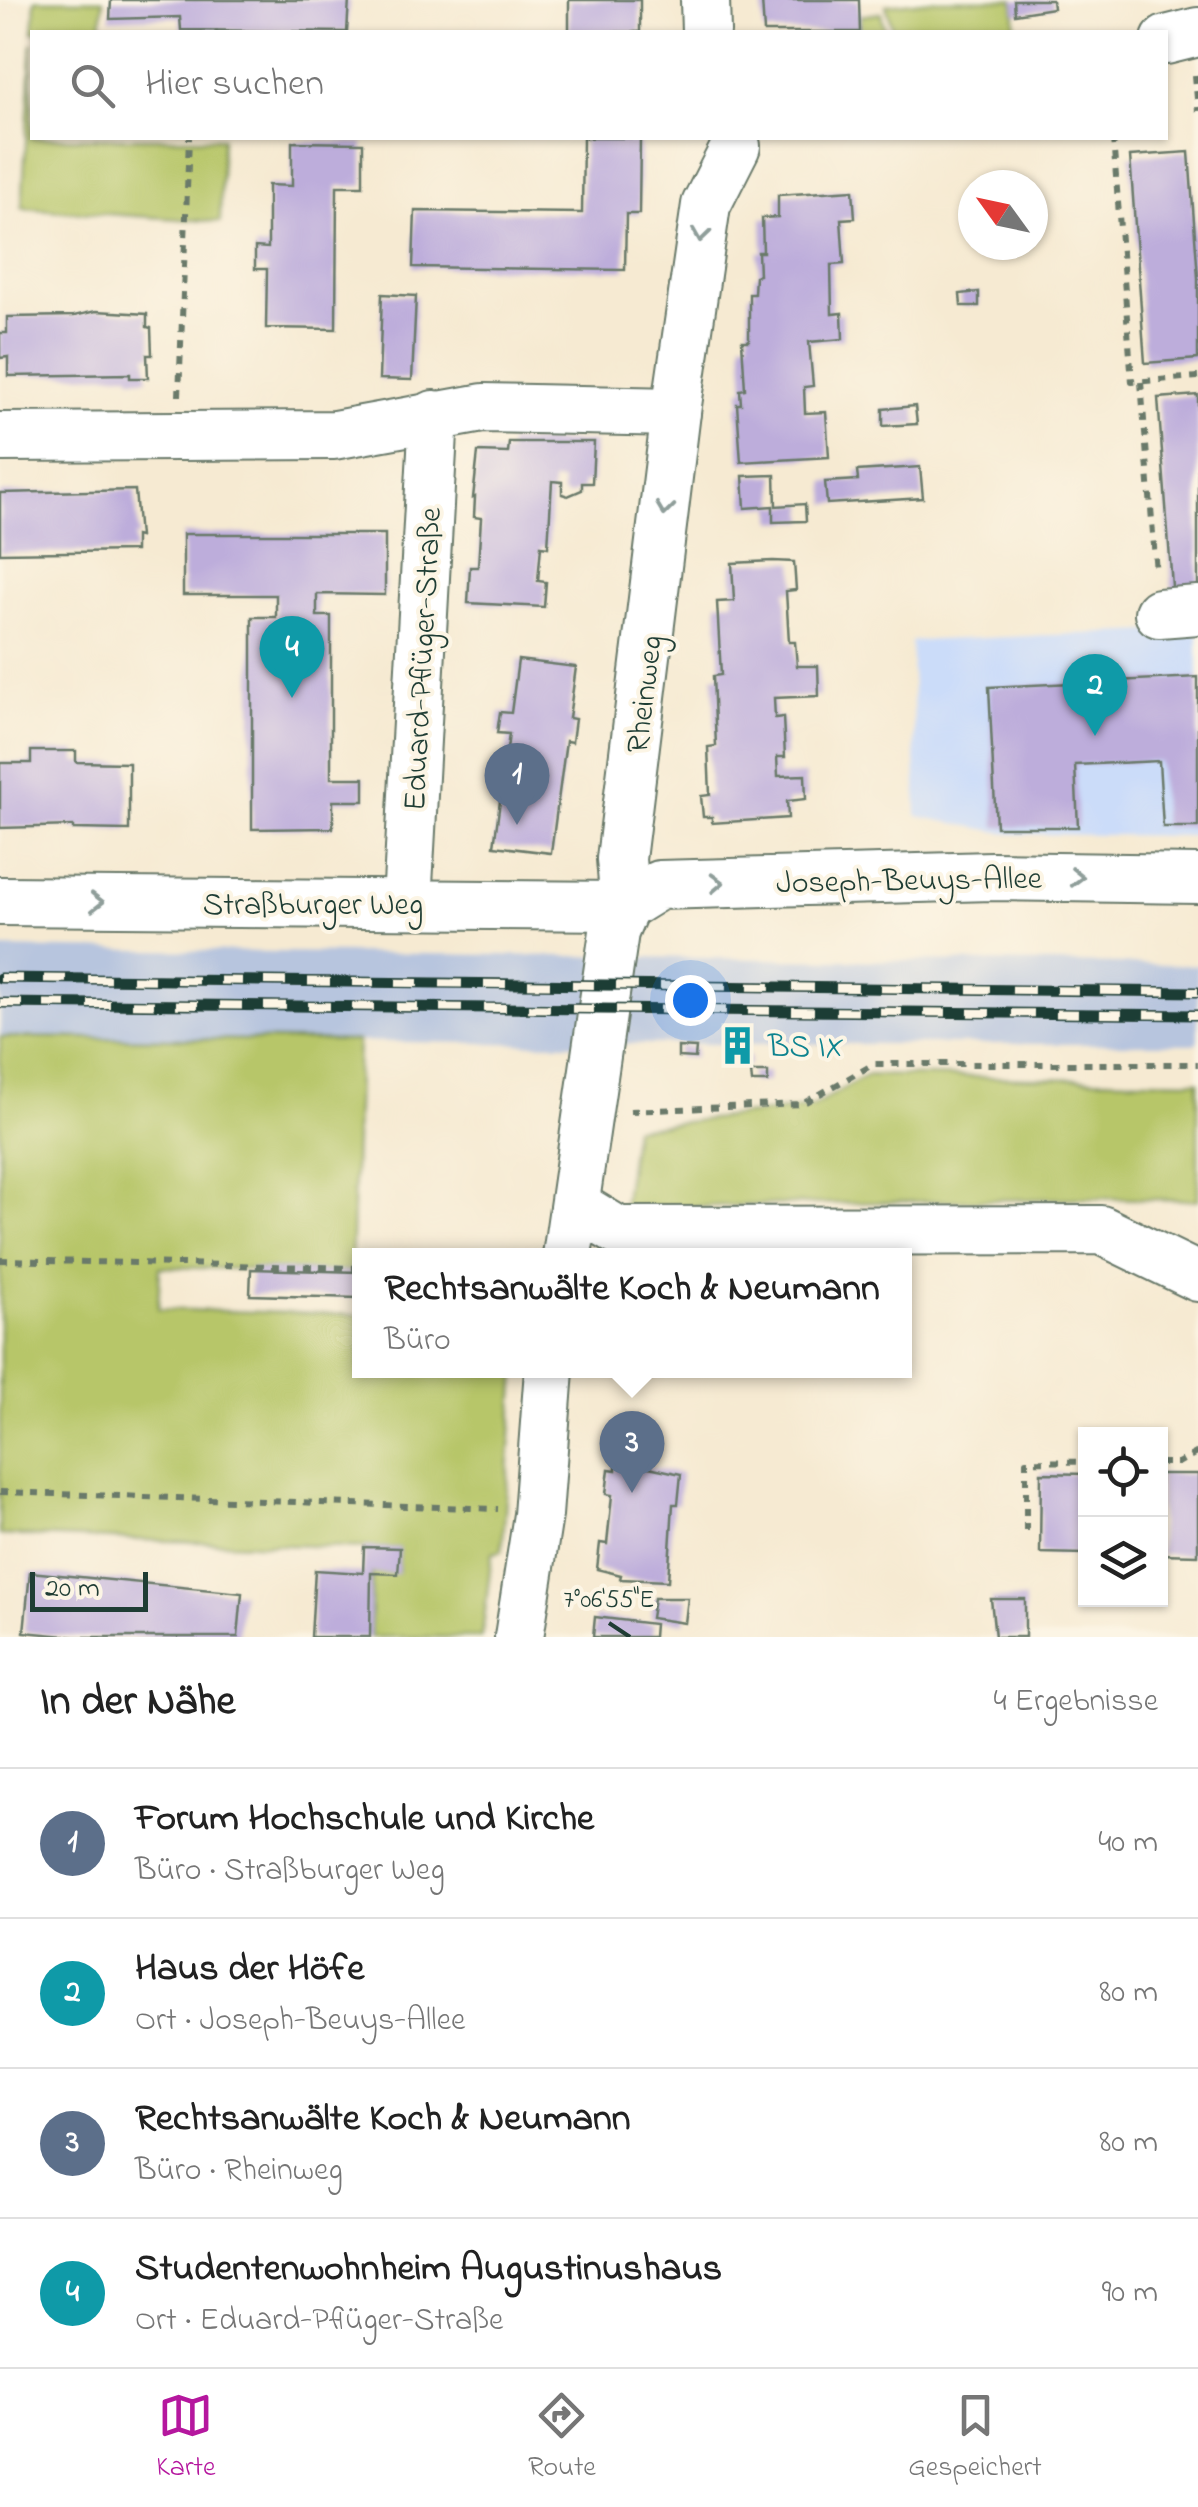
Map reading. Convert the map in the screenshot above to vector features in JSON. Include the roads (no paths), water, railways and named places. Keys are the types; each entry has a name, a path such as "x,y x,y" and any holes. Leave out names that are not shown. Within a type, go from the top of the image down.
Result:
{"street":[{"path":"705,0 706,30"},
{"path":"1168,40 1198,32"},
{"name":"Rheinweg","path":"568,1248 614,932 626,906 622,859 676,412 706,205 746,140"},
{"path":"0,437 334,435 483,408 676,412"},
{"name":"Eduard-Pflüger-Straße","path":"407,903 434,415"},
{"name":"Joseph-Beuys-Allee","path":"626,906 659,884 946,876 1198,878"},
{"name":"Straßburger Weg","path":"0,901 626,906"},
{"path":"575,1205 618,1231 1101,1230 1198,1277"},
{"path":"519,1637 538,1515 548,1378"}],"railway":[{"path":"0,978 1198,992"},
{"path":"0,1003 1198,1015"}],"place":[{"name":"Studentenwohnheim Augustinushaus","path":"292,698"},
{"name":"Haus der Höfe","path":"1095,736"},
{"name":"Forum Hochschule und Kirche","path":"517,825"},
{"name":"BS IX","path":"738,1045"},
{"name":"Rechtsanwälte Koch & Neumann","path":"632,1493"}]}
